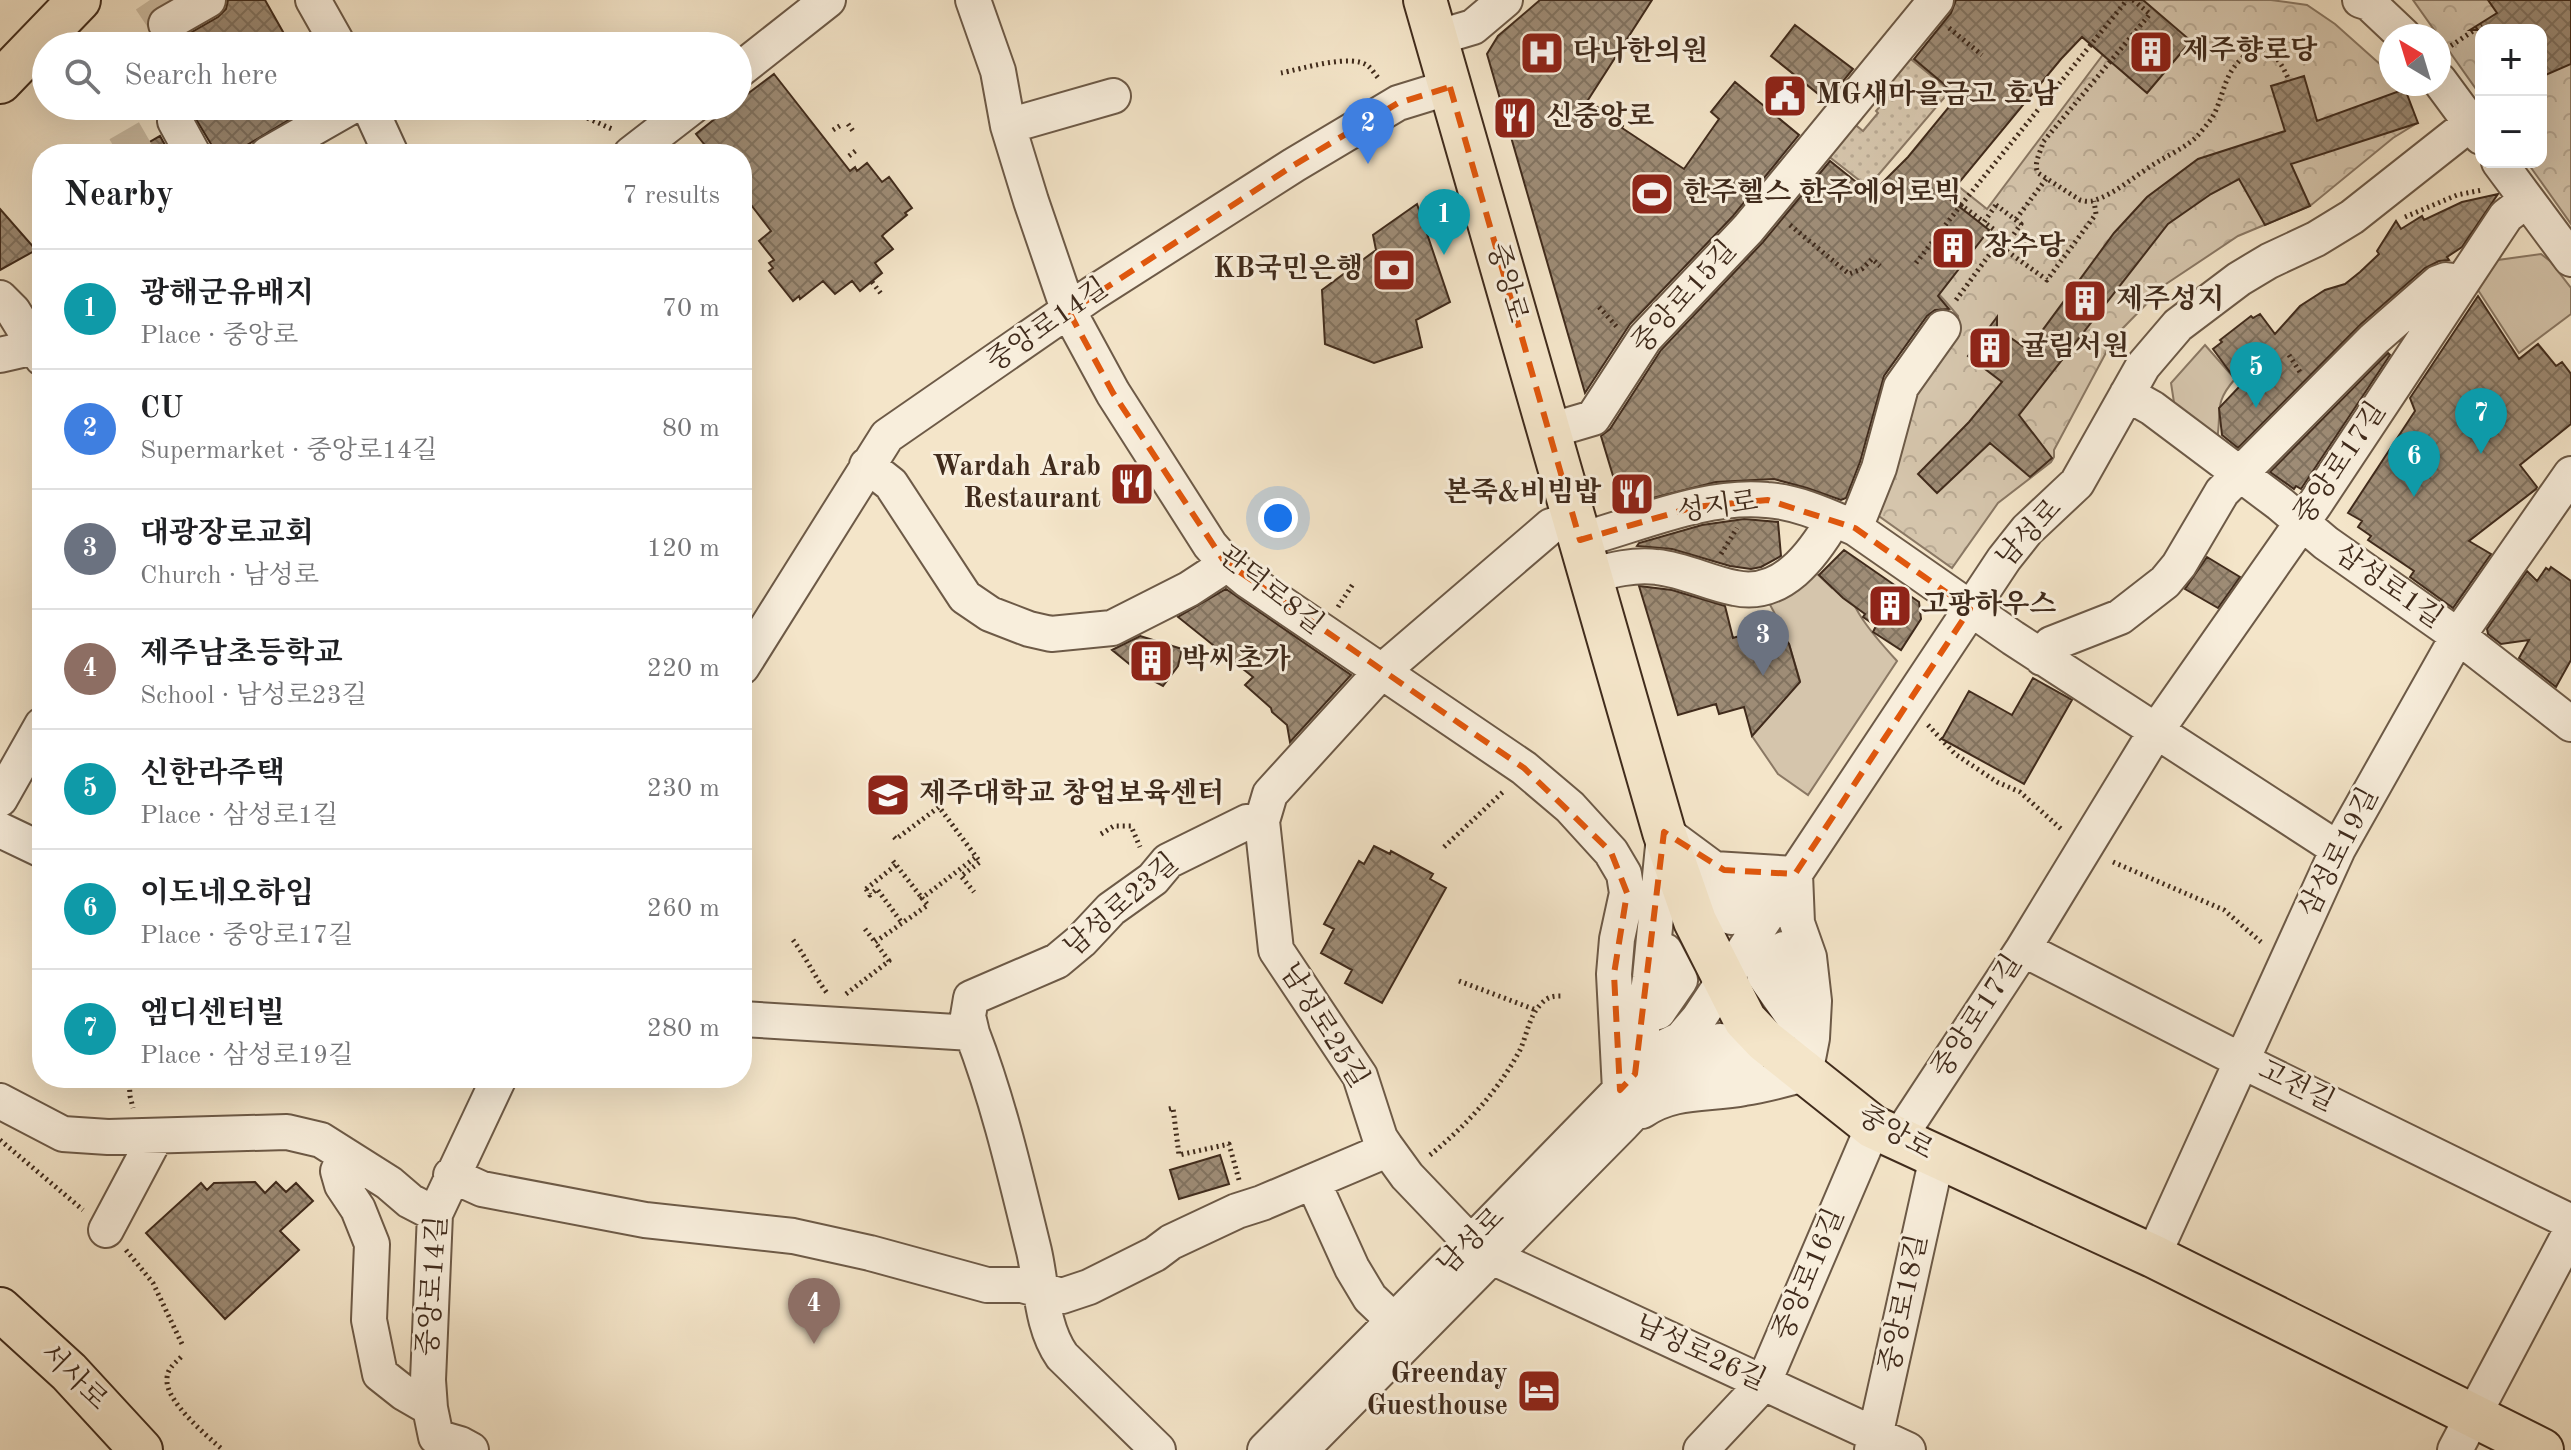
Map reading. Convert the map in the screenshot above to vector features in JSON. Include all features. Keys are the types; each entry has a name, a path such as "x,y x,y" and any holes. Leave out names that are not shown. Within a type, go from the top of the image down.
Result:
{"main road":[{"path":"48,32 79,0"},
{"name":"중앙로","path":"1430,19 1664,832 1695,921 1745,1020 1805,1074 1886,1133 2153,1256 2463,1433 2542,1450"},
{"path":"0,82 32,49"},
{"name":"서사로","path":"0,1309 69,1372 141,1450"}],"street":[{"path":"166,24 208,0"},
{"path":"313,0 331,32"},
{"path":"752,60 828,0"},
{"name":"관덕로8길","path":"973,0 998,71 1008,126 1069,312 1105,380 1195,524 1224,561 1247,580 1524,768 1570,807 1611,852 1624,874 1627,893 1617,939 1614,974 1621,1062 1628,1082"},
{"path":"1430,19 1473,27 1505,0"},
{"path":"2367,1 2391,24"},
{"name":"중앙로15길","path":"1549,431 1593,418 1645,338 1768,206 1932,5"},
{"path":"2451,82 2475,128"},
{"name":"중앙로14길","path":"752,651 887,436 1092,294 1294,165 1398,103 1450,87"},
{"path":"1008,126 1113,96"},
{"path":"286,144 328,120"},
{"path":"375,120 386,144"},
{"path":"644,144 675,120"},
{"path":"175,121 188,144"},
{"name":"남성로","path":"1301,1450 1482,1250 1654,1052 1681,1039 1699,1018 2012,546 2077,483 2156,348 2193,312 2259,267 2352,217 2475,131"},
{"path":"2497,174 2527,200 2571,259"},
{"name":"중앙로17길","path":"1886,1133 2023,949 2156,731 2302,522 2506,216 2527,200"},
{"path":"2042,658 2051,644 2120,617 2165,582 2179,565 2222,492 2239,474 2419,298 2446,280 2462,282"},
{"path":"0,298 32,337"},
{"path":"1262,821 1270,794 1381,672 1551,526 1616,569 1654,566 1734,588 1764,589 1777,584 1845,524 1879,468 1901,387 1950,313"},
{"path":"0,355 32,349"},
{"name":"삼성로1길","path":"2127,394 2152,408 2326,543 2458,636 2571,724"},
{"path":"867,465 891,484 965,597 990,614 1029,629 1051,634 1112,628 1189,589 1215,572 1224,561"},
{"name":"삼성로19길","path":"2153,1256 2338,849 2458,636 2571,474"},
{"name":"성지로","path":"1582,545 1694,507 1745,500 1768,500 1800,506 1845,524 2156,731"},
{"path":"2156,731 2338,849"},
{"path":"0,799 32,743"},
{"name":"남성로23길","path":"1158,1450 1062,1356 1053,1343 1035,1255 991,1087 968,1016 971,998 1057,961 1111,909 1153,879 1168,861 1247,822 1262,821"},
{"name":"남성로25길","path":"1262,821 1276,950 1360,1076 1380,1138 1386,1147 1407,1176 1482,1250"},
{"path":"0,830 32,845"},
{"path":"1622,1125 1669,1096 1741,1089 1805,1074 1812,1038 1814,1001 1809,957 1797,923 1795,874 1714,869 1664,832"},
{"path":"1628,1082 1650,978 1664,832"},
{"name":"고전길","path":"2023,949 2242,1061 2571,1222"},
{"path":"752,1020 972,1033"},
{"name":"남성로","path":"1265,1450 1394,1321 1482,1250 1622,1125 1675,1069 1681,1039"},
{"name":"중앙로14길","path":"428,1431 435,1214 494,1088"},
{"path":"0,1101 63,1134 108,1137 287,1132 321,1140 389,1183 410,1201 435,1214"},
{"name":"중앙로16길","path":"1701,1450 1763,1384 1886,1133"},
{"path":"106,1230 156,1136"},
{"path":"451,1175 482,1189 645,1220 793,1236 987,1285 1022,1285 1062,1296 1081,1291 1155,1254 1171,1242 1237,1211 1313,1182 1375,1155 1386,1147"},
{"path":"345,1156 338,1171 342,1185 358,1209 372,1244 369,1320 380,1374 404,1393 428,1431 471,1450"},
{"name":"중앙로18길","path":"1874,1442 1937,1157"},
{"path":"1313,1182 1352,1268 1370,1298 1394,1321"},
{"path":"2463,1433 2571,1231"},
{"name":"남성로26길","path":"1482,1250 1763,1384 1874,1442 1908,1450"}],"path":[{"path":"1916,263 2130,0 2150,14 2043,142 2036,168 2046,179 2080,200 2094,201 2175,154 2196,138 2212,118 2235,65 2249,53 2260,49 2273,52 2288,78"},
{"path":"1932,5 1982,55"},
{"path":"2451,56 2475,32"},
{"path":"1281,73 1357,61 1367,65 1398,103"},
{"path":"595,120 626,136 630,144"},
{"path":"833,130 844,124 853,131"},
{"path":"849,156 858,149"},
{"path":"2398,220 2497,174"},
{"path":"2016,220 2046,179"},
{"path":"1997,244 2047,280 2096,214 2094,201"},
{"path":"1961,205 2009,241 2021,224 1996,205 1984,222"},
{"path":"1768,206 1849,274 1862,269 1872,259 1880,266"},
{"path":"1950,313 2003,236"},
{"path":"872,282 882,295"},
{"path":"1696,576 1717,558 1734,534 1745,500"},
{"path":"1444,847 1516,780 1524,768"},
{"path":"894,837 896,839 939,807 980,862 961,876 974,892"},
{"path":"1101,834 1114,826 1131,826 1137,842"},
{"path":"922,898 976,857"},
{"path":"875,942 928,905 894,863 866,889 870,895 877,889 902,923"},
{"path":"793,940 804,954 810,971 834,1002 889,961 865,929"},
{"path":"1459,981 1536,1010"},
{"path":"1407,1176 1479,1110 1520,1050 1536,1010 1550,996 1563,996"},
{"path":"1169,1109 1173,1108 1179,1155 1229,1144 1248,1209"},
{"path":"181,1357 168,1373 168,1389 197,1426 223,1450"}],"highlighted area":[{"path":"1450,87 1580,540 1694,507 1768,500 1855,528 1970,609 1795,874 1724,870 1664,832 1635,1074 1620,1090 1614,974 1627,893 1611,852 1524,768 1224,561 1113,393 1069,312 1294,165 1398,103"}],"green space":[{"name":"제주성지","path":"2144,0 2271,0 2307,5 2335,24 2379,63 2379,96 2407,96 2417,123 2393,138 2310,206 2238,236 2166,284 2122,329 2109,347 2054,450 2051,462 1998,503 1952,568 1876,514 1912,394 1959,327 1958,316 1946,302 1913,266 1896,257 1958,186 1987,209"},
{"path":"2413,0 2571,0 2571,224 2531,168 2547,168 2547,24 2475,24 2475,88 2451,54 2451,24 2430,24"},
{"path":"1907,56 1950,91 1868,187 1827,155 1853,123 1863,131 1878,113 1876,111 1890,95 1882,88"},
{"path":"2541,254 2571,288 2571,314 2519,353 2478,290 2498,260"},
{"path":"2205,345 2235,379 2221,402 2217,440 2175,409 2171,383"},
{"path":"1810,567 1832,588 1846,573 1856,609 1897,661 1808,795 1778,774 1752,736 1789,694 1787,686 1800,681 1789,644 1778,629 1768,601"}],"building":[{"path":"228,0 265,0 283,32 192,32 226,9"},
{"path":"1540,0 1652,0 1588,100 1622,128 1684,169 1719,119 1711,112 1735,82 1799,135 1733,216 1630,324 1585,393 1487,54 1498,36"},
{"path":"1956,0 2143,0 2191,41 2147,93 2082,37 1947,197 1989,230 1938,296 1949,309 1935,310 1927,316 1884,376 1860,462 1846,498 1841,500 1774,479 1716,482 1633,503 1620,499 1601,436 1610,429 1661,350 1763,242 1830,161 1871,194 1908,157 1958,96 1914,59 1951,13"},
{"path":"2488,0 2571,0 2571,64 2547,74 2547,24 2480,24 2497,13"},
{"path":"1795,25 1853,69 1827,101 1771,56"},
{"path":"774,74 850,171 855,167 857,171 867,163 882,182 889,177 912,208 882,236 893,249 875,263 882,273 860,291 852,281 835,294 823,281 793,301 769,271 773,268 769,263 774,260 759,241 771,231 752,206 752,144 704,144 696,134 714,120 752,120 752,90"},
{"name":"제주성지","path":"2304,76 2317,121 2386,96 2408,96 2418,123 2291,164 2310,206 2265,225 2239,179 2168,224 2019,415 2052,458 2030,477 1990,443 1937,493 1918,474 1969,422 2002,382 1968,356 1997,317 1997,328 2028,350 2114,233 2147,197 2198,159 2285,131 2271,86"},
{"path":"196,120 289,120 249,144 211,144"},
{"path":"160,136 164,144 146,144"},
{"path":"2498,194 2462,247 2447,257 2449,260 2425,268 2361,324 2238,448 2222,435 2219,408 2240,386 2213,349 2222,342 2220,340 2251,316 2260,314 2275,334 2300,306 2325,290 2345,284 2360,272 2379,254 2377,251 2396,221 2401,229 2422,216 2424,220 2462,202"},
{"name":"KB국민은행","path":"1417,204 1450,302 1416,320 1422,347 1374,363 1325,344 1322,290 1376,250 1373,235"},
{"path":"0,209 32,245 32,252 0,270"},
{"path":"2478,296 2519,359 2538,344 2556,366 2562,362 2571,374 2571,424 2520,465 2536,489 2469,541 2491,554 2453,608 2410,577 2414,571 2368,540 2371,536 2358,527 2362,521 2348,513 2415,411 2410,398"},
{"path":"2388,353 2390,355 2301,489 2296,486 2294,489 2270,472"},
{"path":"1744,519 1778,522 1781,556 1751,569 1672,549 1637,546 1702,525"},
{"name":"고팡하우스","path":"1844,550 1919,602 1921,619 1901,650 1873,632 1876,626 1863,617 1865,614 1819,575"},
{"path":"2207,557 2240,577 2218,608 2185,589"},
{"path":"2551,567 2571,581 2571,660 2556,687 2519,658 2529,640 2501,644 2488,634 2487,629 2527,571 2537,581 2546,568 2549,570"},
{"path":"1639,586 1672,590 1725,606 1733,638 1775,625 1789,644 1800,682 1752,736 1744,707 1719,714 1716,704 1678,715"},
{"path":"1226,589 1351,675 1290,742 1287,725 1245,685 1253,677 1178,617"},
{"name":"박씨초가","path":"1140,636 1182,649 1178,666 1163,686 1144,676 1112,650"},
{"path":"2033,678 2072,700 2024,784 1942,739 1969,691 2012,715"},
{"path":"1374,846 1390,854 1391,851 1433,874 1430,879 1446,888 1382,1003 1345,983 1352,970 1321,953 1334,929 1324,924 1359,861 1364,864"},
{"path":"1220,1155 1229,1184 1179,1199 1170,1170"},
{"path":"255,1182 265,1193 276,1182 286,1192 296,1183 313,1201 280,1231 299,1250 225,1319 146,1233 201,1183 207,1190 214,1183"}],"tunnel":[{"path":"150,0 166,24 164,32"},
{"path":"135,144 175,120"}],"place":[{"name":"제주향로당","path":"2151,52"},
{"name":"다나한의원","path":"1542,53"},
{"name":"MG새마을금고 호남","path":"1785,96"},
{"name":"신중앙로","path":"1515,118"},
{"name":"CU","path":"1368,164"},
{"name":"한주헬스 한주에어로빅","path":"1652,194"},
{"name":"장수당","path":"1953,248"},
{"name":"광해군유배지","path":"1444,255"},
{"name":"KB국민은행","path":"1394,270"},
{"name":"제주성지","path":"2085,301"},
{"name":"귤림서원","path":"1990,348"},
{"name":"신한라주택","path":"2256,408"},
{"name":"엠디센터빌","path":"2481,454"},
{"name":"Wardah Arab Restaurant","path":"1132,484"},
{"name":"본죽&비빔밥","path":"1632,494"},
{"name":"이도네오하임","path":"2414,497"},
{"name":"고팡하우스","path":"1890,606"},
{"name":"박씨초가","path":"1151,661"},
{"name":"대광장로교회","path":"1763,676"},
{"name":"제주대학교 창업보육센터","path":"888,795"},
{"name":"제주남초등학교","path":"814,1344"},
{"name":"Greenday Guesthouse","path":"1539,1391"}]}
